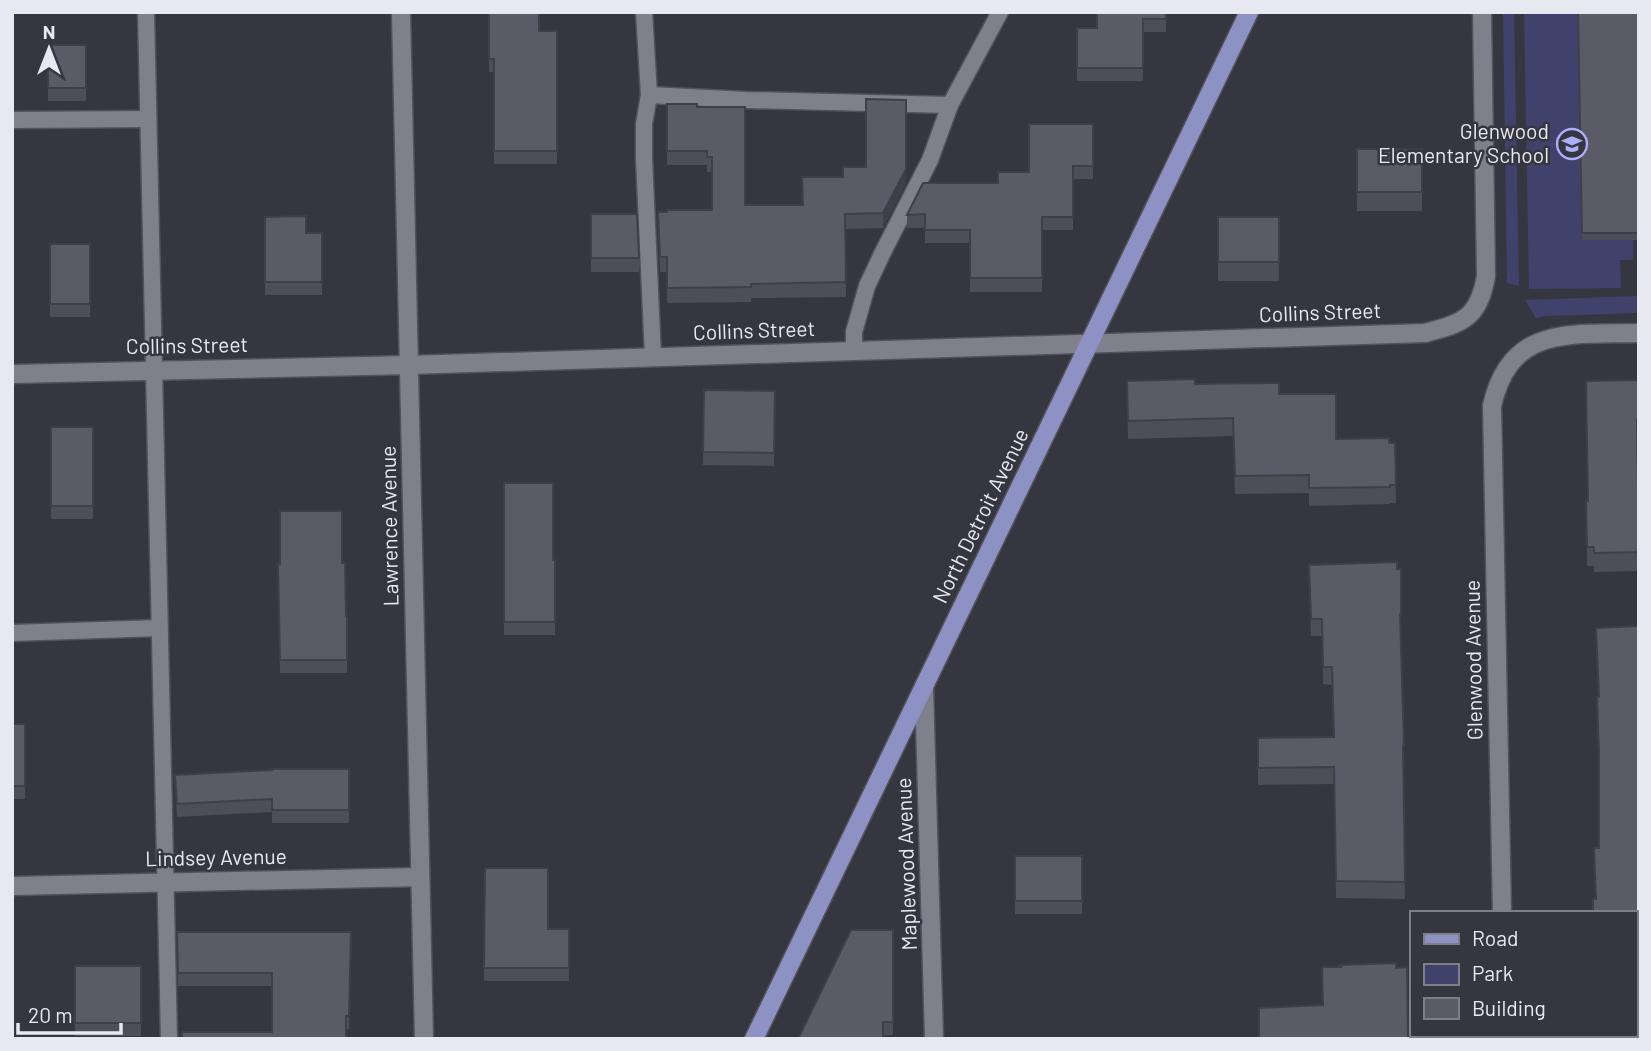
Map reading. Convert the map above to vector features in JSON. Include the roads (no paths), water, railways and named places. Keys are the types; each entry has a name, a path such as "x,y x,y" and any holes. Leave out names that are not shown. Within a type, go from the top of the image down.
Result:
{"main road":[{"name":"North Detroit Avenue","path":"754,1039 1250,12"}],"street":[{"name":"Lawrence Avenue","path":"401,12 424,1039"},
{"name":"Collins Street","path":"12,374 409,365 1424,333 1461,321 1475,310 1483,297 1486,276 1482,12"},
{"name":"Glenwood Avenue","path":"1502,911 1492,406 1496,390 1513,359 1532,345 1570,335 1639,333"},
{"name":"Maplewood Avenue","path":"924,687 934,1039"},
{"name":"Lindsey Avenue","path":"12,886 420,877"}],"lane":[{"path":"146,12 169,1039"},
{"path":"644,12 649,95 644,124 644,158 653,357"},
{"path":"855,350 855,332 867,286 930,160 950,106 1000,12"},
{"path":"649,95 950,106"},
{"path":"12,120 148,119"},
{"path":"12,633 159,628"}],"place":[{"name":"Glenwood Elementary School","path":"1572,144"}]}
